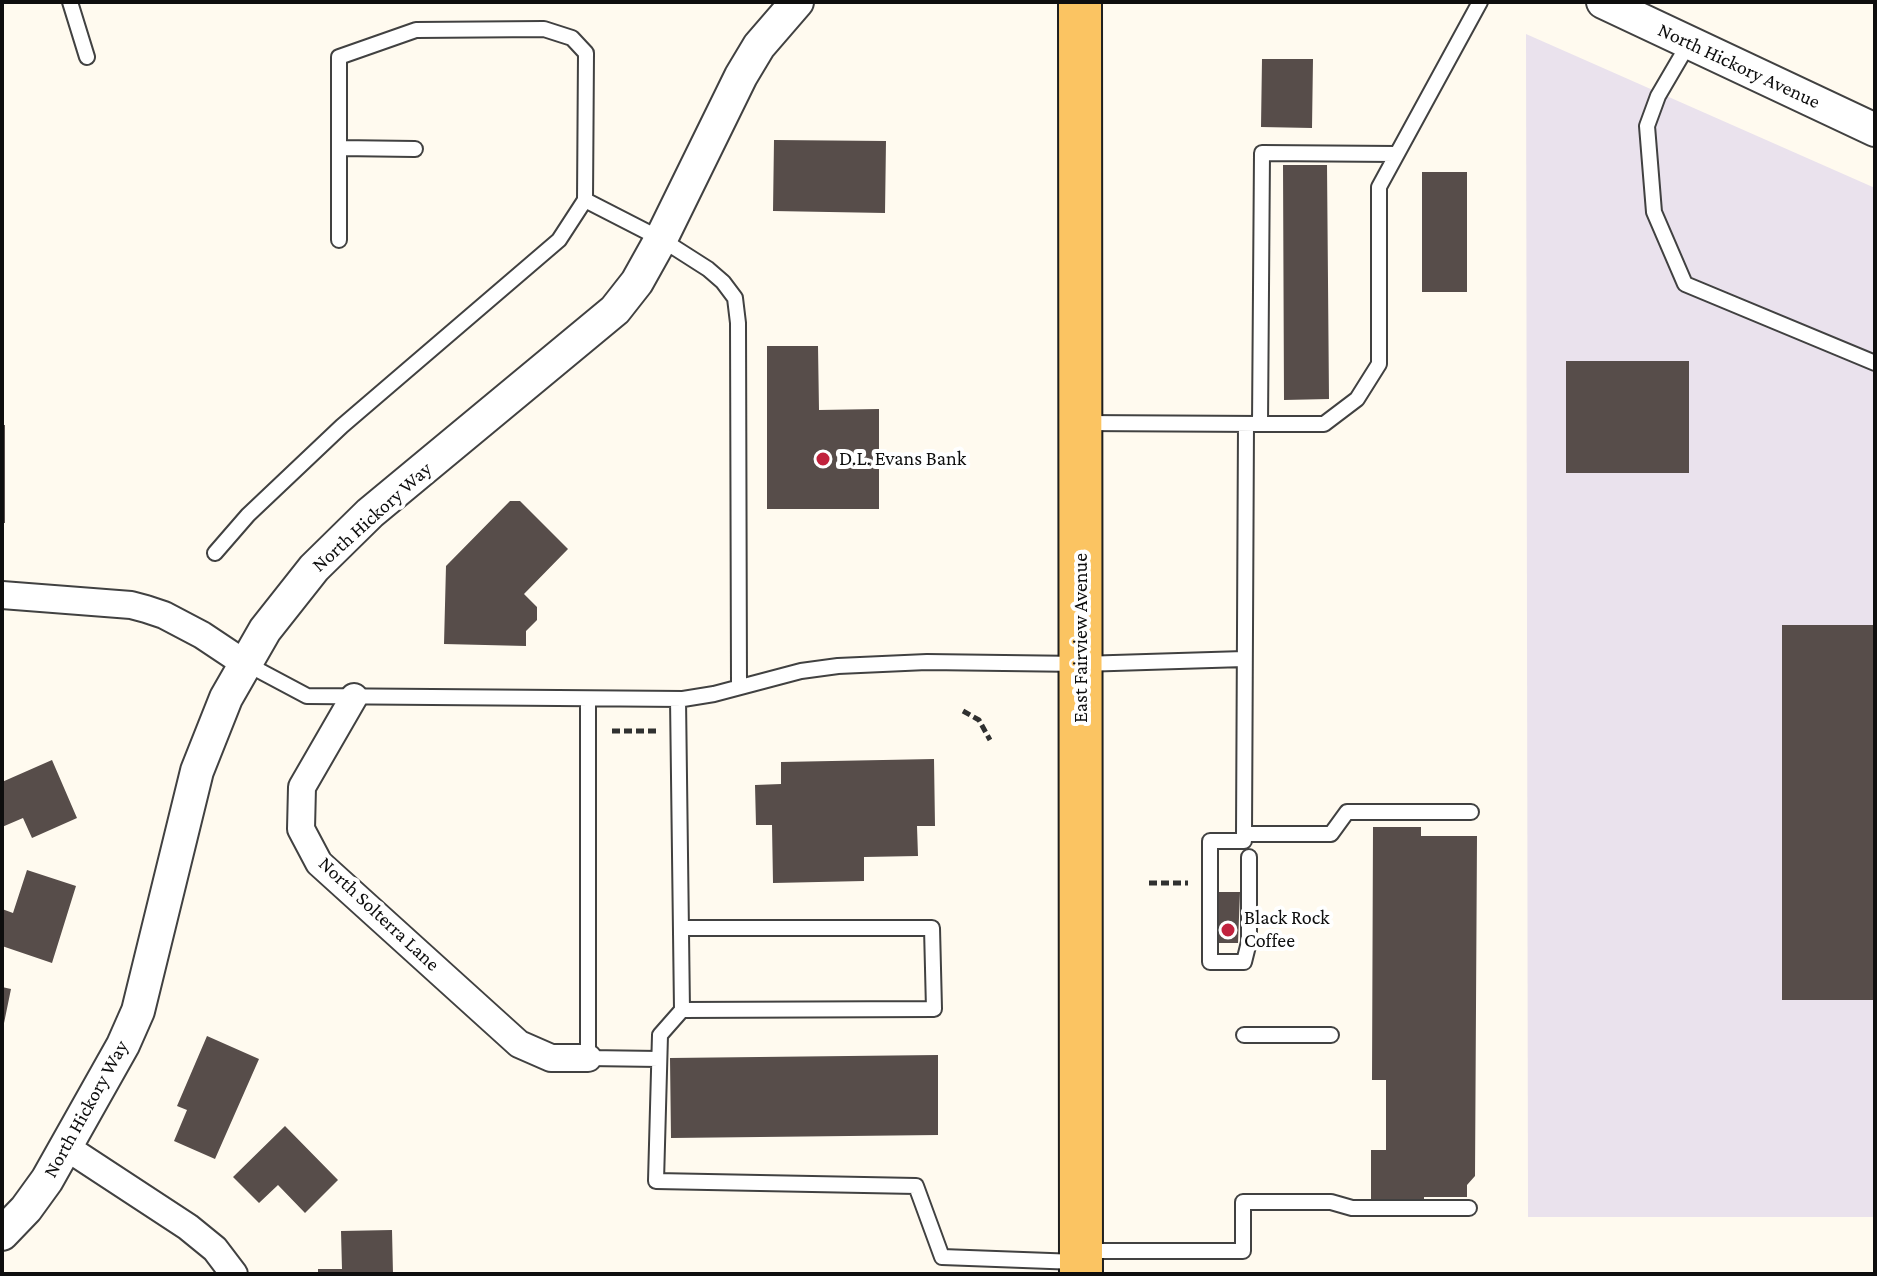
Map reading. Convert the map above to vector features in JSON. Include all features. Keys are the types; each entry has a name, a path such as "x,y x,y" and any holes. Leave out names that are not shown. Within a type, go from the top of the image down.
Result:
{"main road":[{"name":"East Fairview Avenue","path":"1080,2 1082,1262"}],"street":[{"name":"North Hickory Way","path":"2,1234 26,1209 66,1147 123,1045 138,1011 197,771 210,734 244,663 288,598 341,539 615,310 637,282 661,239 741,76 759,46 797,2"},
{"name":"North Hickory Avenue","path":"1603,2 1874,126"},
{"path":"2,595 115,603 146,609 202,635 244,663"},
{"name":"North Solterra Lane","path":"354,697 302,787 301,829 319,863 519,1044 551,1058 588,1058"},
{"path":"66,1147 188,1227 215,1249 234,1274"}],"lane":[{"path":"70,2 87,57"},
{"path":"1082,423 1324,424 1357,399 1379,364 1379,187 1480,2"},
{"path":"215,553 248,515 342,426 559,240 585,200 586,53 572,38 544,29 416,30 339,57 339,240"},
{"path":"1689,42 1658,96 1647,126 1654,212 1685,284 1875,363"},
{"path":"339,148 415,149"},
{"path":"1396,154 1262,153 1244,659 1244,834 1331,834 1347,812 1471,812"},
{"path":"585,200 661,239 708,269 731,290 737,309 739,686"},
{"path":"244,663 307,696 678,699 714,694 801,671 838,666 927,662 1081,664 1244,659"},
{"path":"588,699 588,1058 659,1059"},
{"path":"678,699 682,1010 660,1035 656,1181 916,1186 942,1257 1082,1262 1243,1251 1243,1202 1331,1202 1352,1208 1469,1208"},
{"path":"1244,841 1210,841 1210,962 1244,962 1249,942 1249,857"},
{"path":"681,928 932,928 934,1009 682,1010"},
{"path":"1244,1035 1331,1035"}],"path":[{"path":"963,711 979,720 990,740"},
{"path":"612,731 666,731"}],"shaded area":[{"path":"1526,34 1875,188 1875,1217 1528,1217"}],"building":[{"path":"1262,59 1313,59 1312,128 1261,127"},
{"path":"774,140 886,141 885,213 773,211"},
{"path":"1283,165 1327,165 1329,399 1284,400"},
{"path":"1422,172 1467,172 1467,292 1422,292"},
{"name":"D.L. Evans Bank","path":"767,346 818,346 819,410 879,409 879,509 767,509"},
{"path":"1566,361 1689,361 1689,473 1566,473"},
{"path":"2,425 5,425 5,523 2,523"},
{"path":"510,501 520,501 568,549 524,594 537,607 537,620 526,631 526,646 444,644 446,566"},
{"path":"1782,625 1875,625 1875,1000 1782,1000"},
{"path":"934,759 935,826 917,826 918,856 864,857 864,881 773,883 772,825 756,825 755,785 781,784 781,762"},
{"path":"52,760 77,818 32,838 23,818 2,827 2,782"},
{"path":"1373,827 1421,827 1421,836 1477,836 1475,1176 1467,1185 1467,1197 1424,1197 1424,1202 1371,1201 1371,1150 1386,1150 1386,1080 1372,1080"},
{"path":"27,870 76,886 52,963 2,946 2,909 13,913"},
{"name":"Black Rock Coffee","path":"1217,892 1240,892 1238,943 1218,943"},
{"path":"2,987 11,989 3,1028 2,1028"},
{"path":"207,1036 259,1059 215,1159 174,1141 187,1110 177,1106"},
{"path":"938,1055 938,1135 671,1138 670,1058"},
{"path":"285,1126 338,1180 305,1213 278,1185 259,1203 233,1177"},
{"path":"392,1230 393,1274 318,1274 318,1269 342,1269 341,1231"}],"place":[{"name":"D.L. Evans Bank","path":"823,459"},
{"name":"Black Rock Coffee","path":"1228,930"}]}
